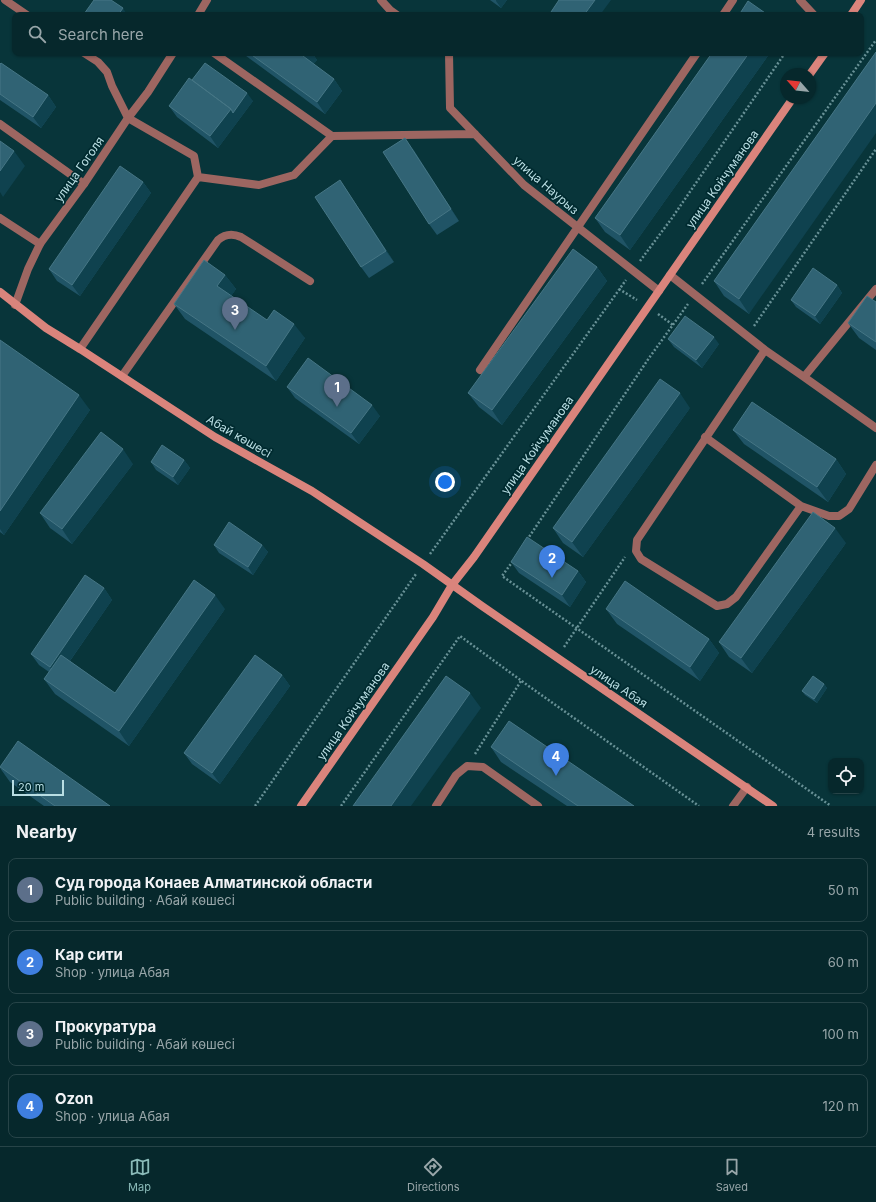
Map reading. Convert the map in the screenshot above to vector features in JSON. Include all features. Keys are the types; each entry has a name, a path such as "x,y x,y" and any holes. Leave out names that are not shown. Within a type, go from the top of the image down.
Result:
{"street":[{"path":"5,0 23,12"},
{"path":"200,12 207,0"},
{"path":"381,0 393,12"},
{"path":"725,12 733,0"},
{"path":"800,0 811,12"},
{"path":"853,12 861,0"},
{"path":"80,349 198,176 194,156 128,118 112,86 107,72 98,62 89,56"},
{"name":"улица Гоголя","path":"15,305 28,269 40,244 84,184 171,56"},
{"path":"218,56 332,136 475,134"},
{"name":"улица Наурыз","path":"449,56 450,108 524,185 658,291"},
{"path":"480,370 695,56"},
{"path":"814,68 823,56"},
{"name":"улица Койчуманова","path":"301,806 428,623 452,585 474,557 790,104"},
{"path":"0,124 84,184"},
{"path":"198,176 259,185 294,175 332,136"},
{"path":"0,218 40,244"},
{"path":"122,376 218,240 223,236 235,234 241,237 310,281"},
{"path":"670,275 765,350 876,428"},
{"path":"804,376 876,289"},
{"name":"Абай көшесі","path":"0,292 46,328 215,437 312,491 423,564 452,585"},
{"path":"765,350 636,540 636,551 641,559 717,606 727,604 736,597 801,506"},
{"path":"705,437 801,506 829,516 839,516 849,509 876,465"},
{"name":"улица Абая","path":"452,585 773,806"},
{"path":"436,806 456,775 467,766 483,767 538,806"},
{"path":"733,806 747,787"}],"path":[{"path":"255,806 423,564 633,270 672,218 783,56"},
{"path":"747,336 876,149"},
{"path":"557,658 636,540"},
{"path":"502,576 831,806"},
{"path":"341,806 460,636 521,681 699,806"},
{"path":"467,766 521,681"}],"building":[{"path":"94,0 111,0 123,8 120,12 85,12"},
{"path":"559,0 595,0 586,12 551,12"},
{"path":"748,1 764,12 741,12"},
{"path":"876,52 876,103 739,299 714,281"},
{"path":"253,56 303,56 334,79 317,102"},
{"path":"710,56 747,56 620,235 595,218"},
{"path":"1,63 48,95 33,117 0,94"},
{"path":"205,63 247,93 233,113 231,109 192,80"},
{"path":"189,78 231,109 210,136 169,106"},
{"path":"405,138 451,209 429,224 383,152"},
{"path":"0,141 14,151 0,171"},
{"path":"120,166 143,182 72,285 49,269"},
{"path":"340,180 386,251 361,267 315,197"},
{"path":"573,249 597,267 492,410 468,393"},
{"path":"204,260 225,275 217,286 267,320 274,310 294,324 266,366 174,304"},
{"path":"813,268 837,285 815,316 791,300"},
{"path":"867,296 876,302 876,342 848,323"},
{"path":"685,316 714,337 696,360 668,339"},
{"path":"0,340 79,395 0,511"},
{"path":"308,358 372,405 351,433 287,387"},
{"path":"660,379 680,393 572,542 553,528"},
{"path":"752,402 836,459 817,487 733,430"},
{"path":"101,432 123,449 62,529 40,513"},
{"path":"162,445 184,460 173,477 151,462"},
{"path":"813,512 835,528 741,658 719,642"},
{"path":"229,522 262,545 248,567 214,545"},
{"path":"527,537 578,571 562,595 511,562"},
{"path":"85,575 104,588 50,667 31,654"},
{"path":"194,580 215,595 119,731 44,679 61,655 115,693"},
{"path":"625,581 709,639 690,667 606,609"},
{"path":"255,655 282,675 212,773 184,753"},
{"path":"446,676 470,693 391,806 353,806"},
{"path":"813,676 824,684 814,699 802,691"},
{"path":"509,721 634,806 578,806 491,747"},
{"path":"18,741 110,806 55,806 0,767"}],"place":[{"name":"Прокуратура","path":"235,330"},
{"name":"Суд города Конаев Алматинской области","path":"337,407"},
{"name":"Кар сити","path":"552,578"},
{"name":"Ozon","path":"556,776"}]}
